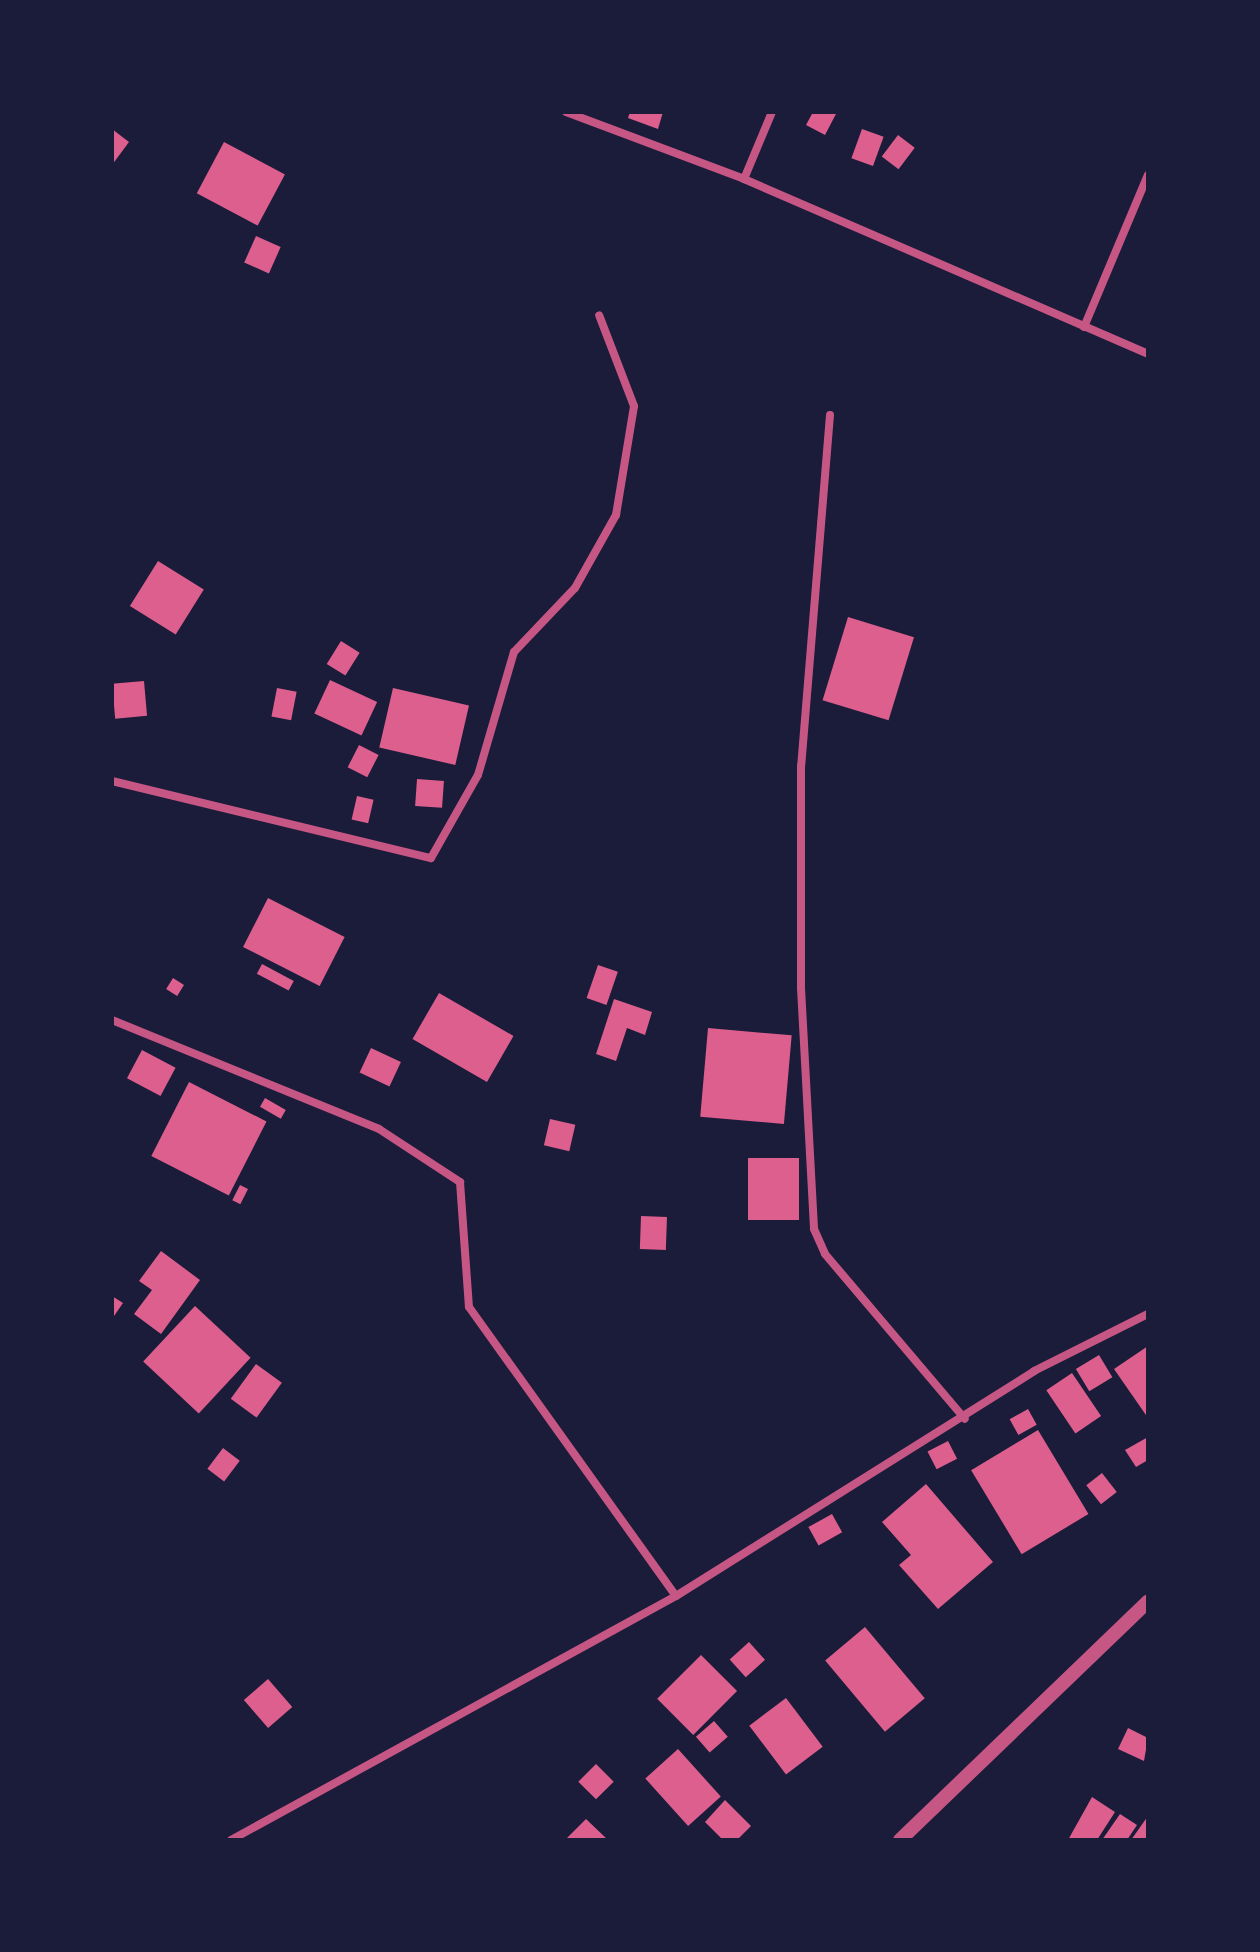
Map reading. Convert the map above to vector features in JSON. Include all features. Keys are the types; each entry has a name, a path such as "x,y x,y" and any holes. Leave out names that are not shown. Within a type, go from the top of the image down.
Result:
{"street":[{"path":"566,112 744,179 1148,354"},
{"path":"744,179 772,112"},
{"path":"1084,327 1148,175"},
{"path":"112,781 431,858 478,775 514,652 575,588 616,515 634,406 599,315"},
{"path":"830,415 801,766 801,988 814,1229 825,1254 965,1419"},
{"path":"112,1020 379,1129 460,1182 469,1307 676,1596"},
{"path":"231,1840 676,1596 965,1419 1034,1371 1148,1314"},
{"path":"900,1840 1148,1601"}],"building":[{"path":"630,112 663,112 658,129 628,118"},
{"path":"813,112 837,112 825,135 806,125"},
{"path":"112,129 129,142 112,165"},
{"path":"862,129 884,137 873,166 851,158"},
{"path":"898,135 915,148 899,169 882,157"},
{"path":"224,142 285,174 258,226 197,193"},
{"path":"256,236 281,247 269,273 244,262"},
{"path":"158,561 204,590 176,635 130,606"},
{"path":"848,617 914,637 889,720 823,700"},
{"path":"341,641 360,653 345,676 327,664"},
{"path":"330,680 377,702 361,736 314,714"},
{"path":"144,681 147,716 115,719 112,684"},
{"path":"277,688 297,692 291,720 271,716"},
{"path":"393,688 469,706 455,765 379,747"},
{"path":"359,745 379,755 367,777 348,767"},
{"path":"417,779 444,781 442,808 415,806"},
{"path":"357,796 374,800 368,823 352,819"},
{"path":"268,898 345,937 320,986 243,947"},
{"path":"262,964 294,981 289,991 257,974"},
{"path":"598,965 618,972 606,1005 587,998"},
{"path":"173,978 184,985 177,996 166,989"},
{"path":"439,993 513,1036 487,1082 413,1039"},
{"path":"614,999 652,1012 645,1035 627,1028 616,1061 596,1054"},
{"path":"708,1028 792,1035 784,1124 700,1117"},
{"path":"371,1048 401,1062 389,1086 360,1072"},
{"path":"142,1050 176,1068 161,1096 127,1078"},
{"path":"189,1082 267,1121 229,1195 151,1156"},
{"path":"265,1098 286,1110 281,1119 260,1107"},
{"path":"550,1119 575,1125 569,1151 544,1145"},
{"path":"748,1158 799,1158 799,1220 748,1220"},
{"path":"240,1185 248,1189 240,1204 232,1200"},
{"path":"641,1216 667,1217 666,1250 640,1249"},
{"path":"161,1251 200,1280 161,1334 134,1314 152,1290 139,1281"},
{"path":"112,1296 123,1303 112,1319"},
{"path":"195,1306 251,1358 199,1413 143,1362"},
{"path":"1148,1346 1148,1418 1114,1369"},
{"path":"1099,1355 1112,1377 1089,1391 1076,1369"},
{"path":"256,1364 282,1383 257,1418 231,1399"},
{"path":"1072,1373 1101,1416 1075,1433 1046,1390"},
{"path":"1028,1409 1037,1425 1018,1435 1010,1419"},
{"path":"1038,1430 1088,1514 1022,1554 971,1470"},
{"path":"1148,1437 1148,1460 1136,1467 1125,1450"},
{"path":"948,1441 957,1459 937,1469 928,1451"},
{"path":"223,1448 240,1461 224,1481 207,1469"},
{"path":"1102,1473 1117,1492 1101,1504 1086,1485"},
{"path":"926,1484 993,1562 938,1609 899,1565 911,1555 882,1522"},
{"path":"832,1514 842,1532 819,1545 808,1527"},
{"path":"865,1627 925,1698 885,1732 825,1660"},
{"path":"749,1642 765,1660 746,1677 730,1659"},
{"path":"701,1655 737,1691 693,1735 657,1699"},
{"path":"268,1679 292,1707 268,1728 244,1700"},
{"path":"786,1698 823,1747 786,1774 749,1726"},
{"path":"714,1721 728,1737 710,1753 696,1737"},
{"path":"1128,1728 1148,1738 1144,1761 1118,1749"},
{"path":"678,1749 721,1797 688,1826 645,1778"},
{"path":"596,1764 614,1782 596,1799 578,1782"},
{"path":"1092,1797 1115,1812 1097,1840 1068,1840"},
{"path":"725,1800 751,1826 737,1840 723,1840 705,1822"},
{"path":"1120,1814 1137,1825 1127,1840 1102,1840"},
{"path":"1148,1816 1148,1840 1131,1840"},
{"path":"586,1819 608,1840 565,1840"}]}
